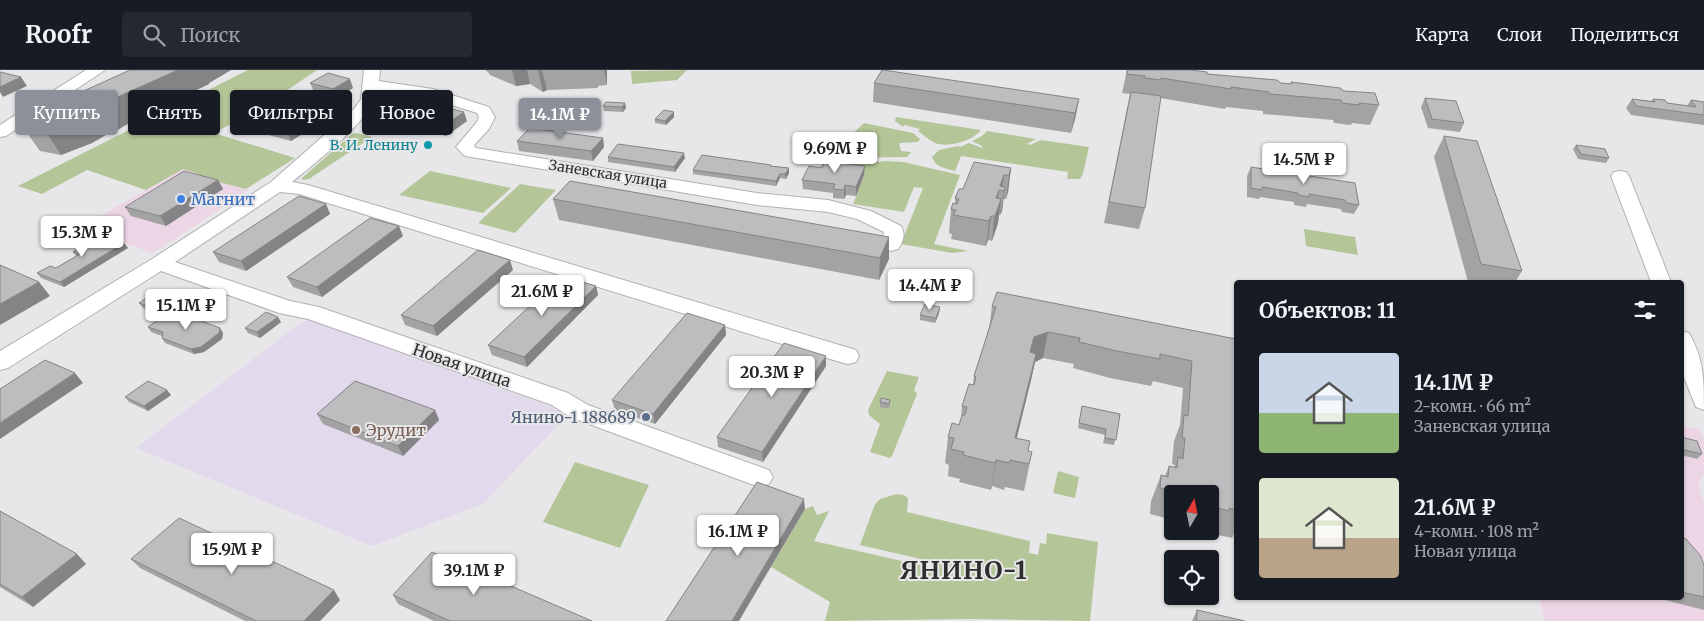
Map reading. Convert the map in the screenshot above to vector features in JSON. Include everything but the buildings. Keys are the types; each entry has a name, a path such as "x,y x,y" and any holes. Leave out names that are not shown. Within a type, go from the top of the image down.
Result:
{"street":[{"path":"0,132 97,70"},
{"path":"0,362 159,263 277,186 361,111 369,99 371,77"},
{"name":"Заневская улица","path":"371,77 483,110 488,117 486,123 468,140 465,148 471,152 757,199 787,200 858,212 881,221 894,230 894,238 890,245"},
{"path":"1620,176 1660,280"},
{"path":"277,186 301,189 848,356"},
{"name":"Новая улица","path":"159,263 287,308 311,312 560,399 579,411 760,477"},
{"path":"1684,346 1704,402"}],"shaded area":[{"path":"183,169 196,173 199,177 249,190 153,253 79,228"},
{"name":"Эрудит","path":"309,319 569,413 483,504 372,546 136,448 298,325"},
{"path":"1684,426 1700,429 1704,439 1704,475 1698,484 1704,503 1704,621 1545,621 1540,600 1684,600"}],"green space":[{"path":"248,70 317,70 288,90 230,90 230,124 220,130 220,90 208,90"},
{"path":"687,70 677,80 632,84 631,71"},
{"path":"896,117 981,130 966,140 947,145 935,143 918,131 920,129 905,125 903,127 895,121"},
{"path":"864,123 913,133 920,139 918,142 899,143 901,151 911,152 907,157 827,158"},
{"path":"128,131 128,135 220,135 295,158 246,189 199,177 196,173 183,169 146,190 87,170 42,194 18,186"},
{"path":"987,131 1036,139 1027,144 1030,145 1041,140 1089,147 1083,174 1080,179 1067,179 1068,172 961,156 955,171 941,167 933,160 932,157 939,150 960,147 969,143 982,148 982,146 972,141"},
{"path":"357,133 372,137 309,179 303,180 302,178 352,134"},
{"path":"825,162 903,162 960,175 934,244 968,251 952,253 901,244 923,188 914,187 904,212 853,204 864,175 809,176"},
{"path":"430,171 511,188 483,213 399,195"},
{"path":"520,184 556,190 515,233 478,223"},
{"path":"1304,229 1355,237 1358,255 1306,246"},
{"path":"887,371 919,377 914,390 917,394 890,458 870,452 880,424 869,415 868,410"},
{"path":"575,462 649,485 620,548 543,522"},
{"path":"1058,471 1079,477 1075,498 1053,493"},
{"path":"897,494 908,498 907,512 1030,541 1029,553 1038,555 1040,543 1046,544 1047,533 1098,542 1090,621 969,619 825,621 830,602 771,567 805,509 813,506 817,515 829,511 814,541 937,569 938,563 860,545 875,504 880,499"}],"place":[{"name":"В. И. Ленину","path":"428,145"},
{"name":"Магнит","path":"181,199"},
{"name":"Янино-1 188689","path":"646,417"},
{"name":"Эрудит","path":"356,430"}],"district":[{"name":"ЯНИНО-1","path":"964,570"}]}
